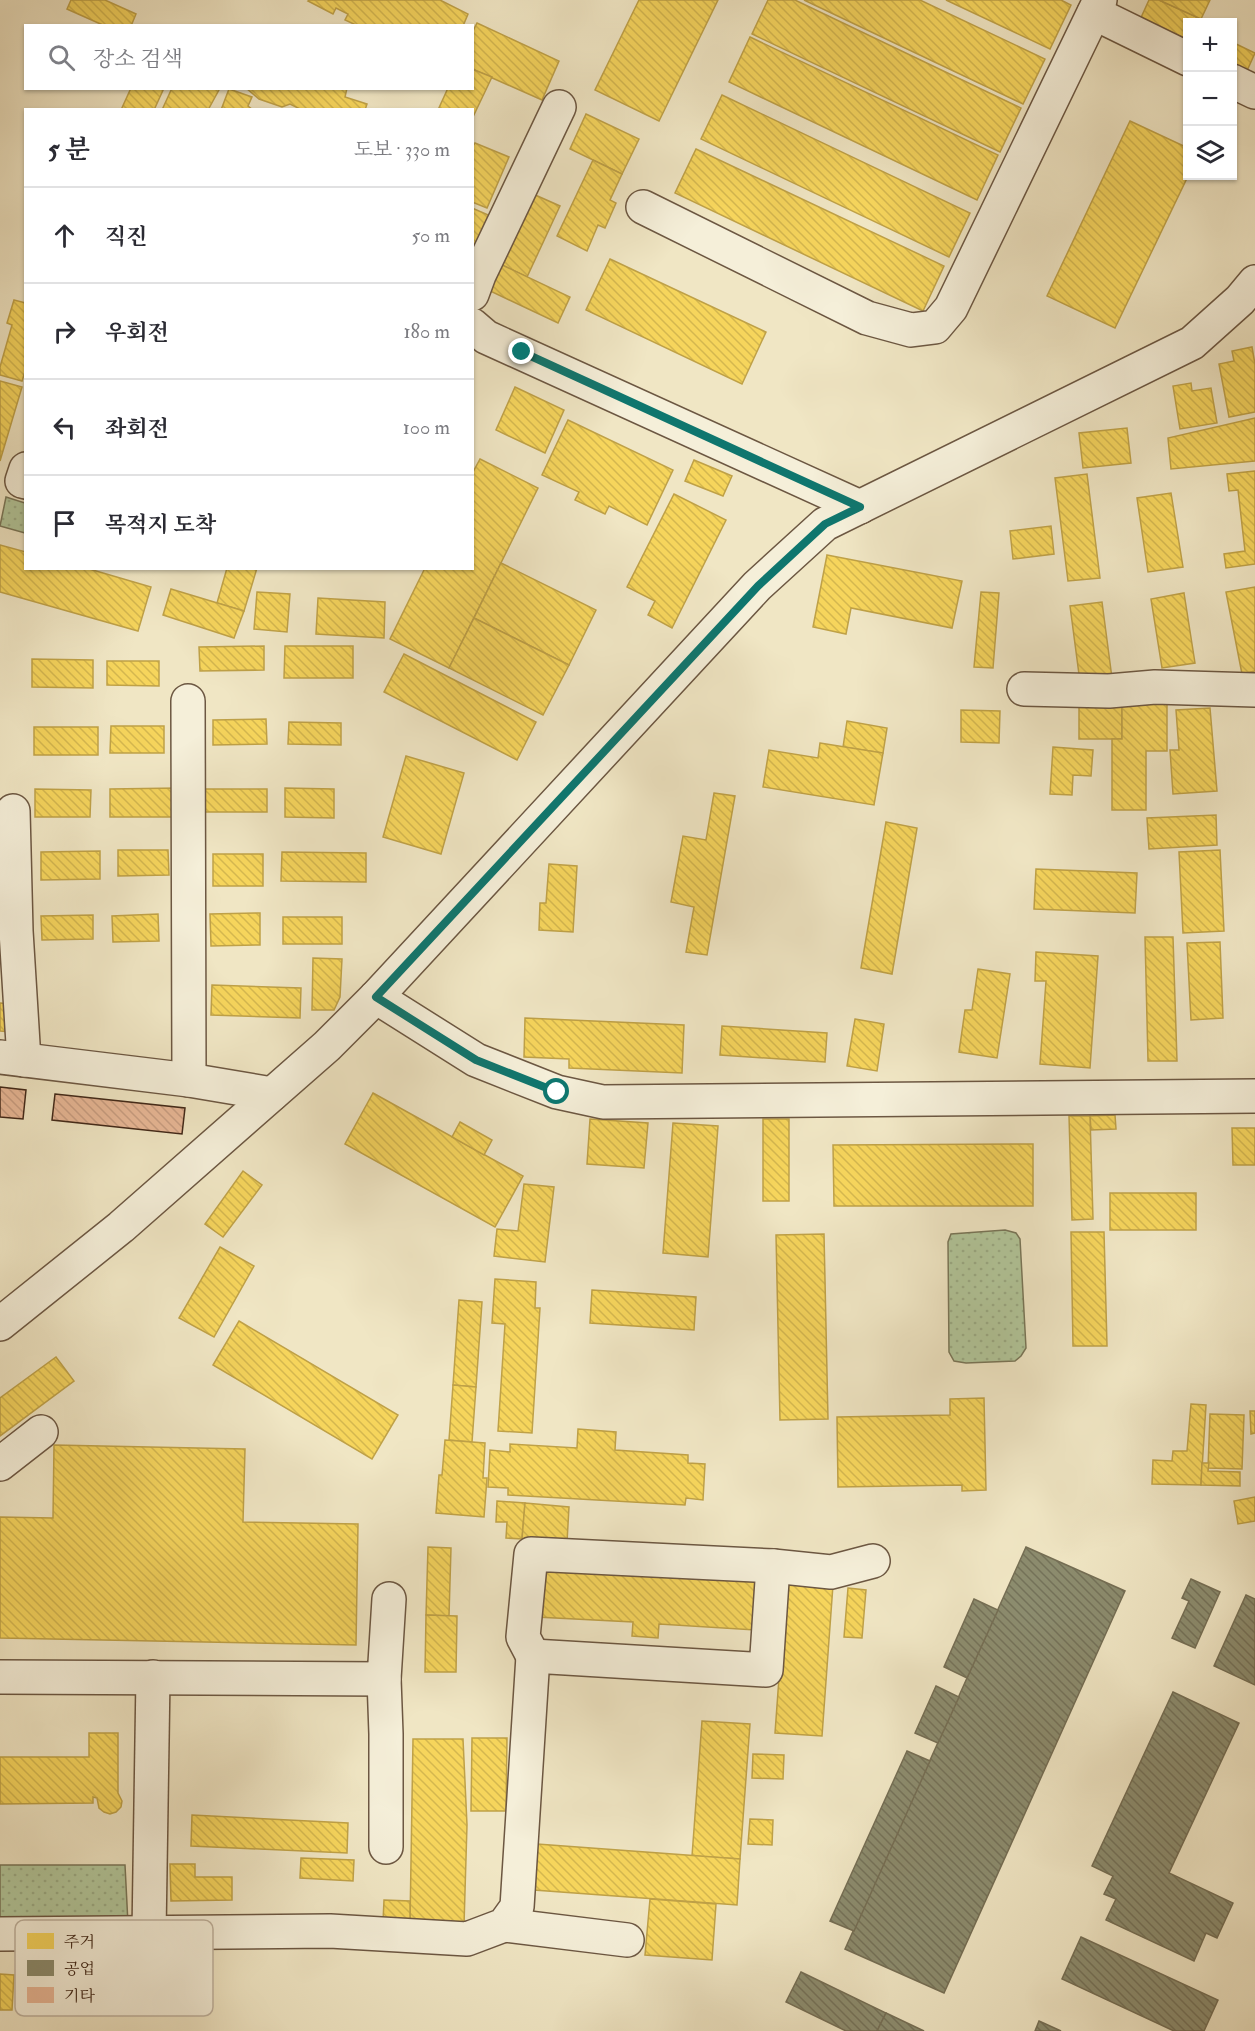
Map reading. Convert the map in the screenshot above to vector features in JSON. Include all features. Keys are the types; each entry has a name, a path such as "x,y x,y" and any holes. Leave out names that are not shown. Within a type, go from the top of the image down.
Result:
{"street":[{"path":"643,207 867,318 911,330 934,327 951,309 1097,7 1183,56"},
{"path":"1237,83 1255,92"},
{"path":"474,289 559,107"},
{"path":"0,1324 122,1227 327,1046 376,997 758,586 825,524 1192,343 1240,300 1255,282"},
{"path":"474,327 486,337 860,507"},
{"path":"1024,689 1109,691 1155,687 1255,690"},
{"path":"188,701 189,1080"},
{"path":"13,811 16,931 12,1059 189,1080 272,1094"},
{"path":"376,997 476,1060 557,1092 603,1102 1255,1096"},
{"path":"0,1464 41,1432"},
{"path":"504,1925 518,1907 533,1656 523,1637 531,1554 773,1566 831,1572 873,1562"},
{"path":"533,1656 766,1670 773,1566"},
{"path":"386,1847 384,1679 389,1599"},
{"path":"0,1677 384,1679"},
{"path":"149,1919 153,1677"},
{"path":"139,1920 165,1920"},
{"path":"213,1923 467,1939 504,1925 627,1940"},
{"path":"0,1934 15,1932"}],"green space":[{"path":"6,497 24,503 24,533 0,526"},
{"path":"1005,1230 1016,1233 1020,1239 1026,1348 1015,1361 966,1363 954,1361 949,1352 948,1242 951,1234"},
{"path":"0,1865 125,1865 128,1920 15,1920 15,1923 0,1923"}],"building: 주거":[{"path":"71,0 105,0 136,14 132,24 101,24 67,9"},
{"path":"440,0 468,14 464,24 354,24 345,20 348,14 336,8 333,14 308,1"},
{"path":"639,0 718,0 659,121 595,90"},
{"path":"768,0 795,0 1021,108 1000,152 752,34"},
{"path":"804,0 920,0 1045,59 1023,104"},
{"path":"946,0 1061,0 1071,5 1050,49"},
{"path":"1149,0 1159,0 1199,18 1183,18 1183,43 1139,22"},
{"path":"1159,0 1210,0 1201,18"},
{"path":"477,23 559,61 542,100 474,70 474,29"},
{"path":"750,37 998,155 977,200 729,82"},
{"path":"1237,44 1255,53 1246,73 1237,69"},
{"path":"474,70 492,77 474,115 474,108 439,108 447,90 474,90"},
{"path":"130,90 163,90 155,108 122,108"},
{"path":"171,90 219,90 209,108 163,108"},
{"path":"229,90 252,97 248,106 250,108 222,108"},
{"path":"248,90 347,90 345,97 367,104 366,108 298,108 290,104 282,107 259,99"},
{"path":"722,95 970,213 949,257 701,139"},
{"path":"586,114 639,139 622,174 570,149"},
{"path":"1130,121 1183,146 1183,180 1186,180 1115,328 1047,296"},
{"path":"474,144 509,157 487,208 474,203"},
{"path":"696,149 944,266 923,311 675,193"},
{"path":"593,160 622,174 610,200 616,203 605,228 598,225 587,251 557,236"},
{"path":"533,194 560,206 527,277 500,264"},
{"path":"474,209 493,217 474,248"},
{"path":"610,259 766,332 742,384 586,310"},
{"path":"500,264 570,297 558,323 488,290"},
{"path":"14,300 24,302 24,375 22,381 0,375 0,367 12,325 7,323"},
{"path":"1252,347 1255,364 1255,412 1229,417 1219,364 1234,361 1232,351"},
{"path":"0,381 22,387 0,461"},
{"path":"1191,383 1192,391 1211,388 1217,423 1180,429 1173,386"},
{"path":"515,387 564,410 545,453 496,430"},
{"path":"1255,418 1255,461 1171,469 1168,438"},
{"path":"568,420 673,470 647,525 609,506 605,514 575,500 579,492 542,475"},
{"path":"1127,428 1131,463 1083,468 1079,433"},
{"path":"480,459 538,488 449,668 390,639 424,570 474,570 474,470"},
{"path":"694,460 732,476 723,496 685,481"},
{"path":"1255,471 1255,564 1226,568 1224,554 1245,551 1238,490 1229,491 1227,474"},
{"path":"1087,474 1100,578 1068,581 1055,478"},
{"path":"1171,493 1183,567 1148,572 1137,498"},
{"path":"674,494 726,520 672,628 648,615 655,601 627,587"},
{"path":"1051,526 1054,554 1013,559 1010,531"},
{"path":"0,545 24,551 24,570 93,570 151,587 138,631 0,592"},
{"path":"827,555 962,581 952,628 851,608 846,634 813,627"},
{"path":"501,563 596,610 569,665 474,618"},
{"path":"226,570 256,570 244,611 217,603"},
{"path":"1255,587 1255,671 1242,674 1226,592"},
{"path":"171,589 244,611 234,638 163,615"},
{"path":"257,592 290,594 287,632 254,629"},
{"path":"981,592 999,593 993,668 974,667"},
{"path":"1184,593 1195,663 1162,668 1151,599"},
{"path":"318,598 385,602 384,638 316,634"},
{"path":"1102,602 1112,678 1080,682 1070,606"},
{"path":"474,618 569,665 543,715 449,668"},
{"path":"264,646 264,670 200,671 199,647"},
{"path":"285,646 353,646 353,678 284,678"},
{"path":"404,654 536,722 517,760 384,692"},
{"path":"32,659 93,660 93,688 32,687"},
{"path":"107,661 159,661 159,686 107,685"},
{"path":"1079,698 1122,698 1122,739 1079,739"},
{"path":"1122,698 1167,698 1167,751 1146,751 1146,810 1112,810 1112,739 1122,739"},
{"path":"1210,708 1217,791 1173,794 1170,750 1179,750 1176,710"},
{"path":"961,710 1000,711 999,743 961,742"},
{"path":"266,719 267,744 213,745 213,720"},
{"path":"847,721 887,728 883,753 843,747"},
{"path":"289,722 341,723 341,745 288,744"},
{"path":"111,726 164,726 164,753 110,753"},
{"path":"34,727 98,727 98,755 34,755"},
{"path":"820,743 883,753 874,805 763,787 769,750 818,758"},
{"path":"1053,747 1093,750 1091,776 1073,775 1072,795 1050,794"},
{"path":"406,756 464,773 441,854 383,837"},
{"path":"178,788 178,817 110,817 110,789"},
{"path":"285,788 334,789 334,818 285,817"},
{"path":"35,789 91,790 90,817 35,817"},
{"path":"200,789 267,789 267,812 201,812"},
{"path":"714,793 735,796 707,955 686,952 694,907 671,902 683,836 706,840"},
{"path":"1216,815 1217,845 1149,849 1147,818"},
{"path":"886,822 917,828 892,974 861,968"},
{"path":"118,850 168,850 169,875 118,876"},
{"path":"1220,850 1224,931 1183,933 1179,852"},
{"path":"100,851 100,879 41,880 41,852"},
{"path":"282,852 366,853 366,882 281,881"},
{"path":"213,854 263,854 263,886 213,886"},
{"path":"549,864 577,866 573,932 539,930 540,903 546,903"},
{"path":"1036,869 1137,873 1135,913 1034,909"},
{"path":"260,913 260,945 211,946 210,914"},
{"path":"158,914 159,941 113,942 112,916"},
{"path":"93,915 93,939 42,940 41,916"},
{"path":"283,917 342,917 342,944 283,944"},
{"path":"1145,937 1173,937 1177,1061 1148,1061"},
{"path":"1220,942 1223,1018 1191,1020 1187,943"},
{"path":"1036,952 1098,956 1090,1068 1040,1064 1046,981 1035,981"},
{"path":"313,958 342,959 340,997 334,1010 312,1010"},
{"path":"978,969 1010,974 997,1058 959,1052 965,1010 972,1010"},
{"path":"212,985 301,988 300,1018 211,1015"},
{"path":"0,1003 13,1004 11,1032 0,1031"},
{"path":"525,1018 684,1025 682,1073 569,1068 569,1059 524,1057"},
{"path":"855,1019 884,1024 877,1071 847,1066"},
{"path":"722,1026 827,1033 825,1062 720,1055"},
{"path":"373,1093 523,1176 495,1227 345,1144"},
{"path":"1115,1115 1116,1129 1091,1130 1090,1116"},
{"path":"1069,1116 1090,1116 1093,1219 1072,1220"},
{"path":"590,1119 648,1123 644,1168 587,1164"},
{"path":"763,1119 789,1119 789,1201 763,1201"},
{"path":"460,1122 492,1140 484,1155 452,1137"},
{"path":"673,1123 718,1126 708,1257 663,1253"},
{"path":"1232,1128 1255,1128 1255,1165 1233,1165"},
{"path":"1033,1144 1033,1206 834,1206 833,1145"},
{"path":"243,1171 262,1185 223,1237 205,1224"},
{"path":"524,1184 554,1187 545,1262 494,1256 497,1229 518,1231"},
{"path":"1110,1193 1196,1193 1196,1230 1110,1230"},
{"path":"1071,1232 1104,1232 1107,1346 1073,1346"},
{"path":"824,1234 828,1419 780,1420 776,1235"},
{"path":"220,1247 254,1266 214,1337 179,1318"},
{"path":"495,1279 536,1282 535,1308 540,1308 532,1433 498,1431 505,1324 492,1323"},
{"path":"592,1290 696,1297 694,1330 590,1323"},
{"path":"459,1300 482,1302 476,1387 453,1385"},
{"path":"239,1321 398,1415 372,1459 213,1365"},
{"path":"56,1357 74,1381 0,1436 0,1398"},
{"path":"453,1385 476,1387 472,1442 449,1440"},
{"path":"984,1398 986,1490 962,1491 962,1485 838,1487 837,1417 950,1415 950,1399"},
{"path":"1191,1404 1206,1405 1201,1485 1152,1484 1153,1460 1172,1461 1173,1451 1187,1451"},
{"path":"1250,1411 1255,1411 1255,1433 1251,1434"},
{"path":"1210,1414 1244,1415 1242,1469 1208,1468"},
{"path":"578,1429 616,1432 615,1450 688,1455 688,1463 705,1464 703,1500 686,1498 685,1505 508,1495 508,1488 488,1487 490,1450 510,1452 510,1444 577,1448"},
{"path":"445,1440 485,1443 483,1478 487,1478 484,1517 436,1513"},
{"path":"54,1445 245,1449 243,1522 358,1524 356,1645 0,1638 0,1517 53,1518"},
{"path":"1202,1463 1209,1463 1208,1471 1240,1472 1240,1486 1201,1485"},
{"path":"1255,1497 1255,1521 1238,1524 1234,1501"},
{"path":"497,1501 525,1503 522,1539 506,1538 507,1522 496,1522"},
{"path":"525,1503 569,1507 567,1542 522,1539"},
{"path":"428,1547 451,1548 449,1616 426,1615"},
{"path":"539,1567 758,1580 755,1630 659,1624 658,1638 632,1636 633,1622 536,1617"},
{"path":"786,1581 833,1585 822,1736 775,1733"},
{"path":"848,1588 866,1590 862,1638 844,1637"},
{"path":"426,1615 457,1616 456,1672 425,1672"},
{"path":"702,1721 750,1724 740,1859 692,1856"},
{"path":"89,1733 118,1733 118,1793 122,1801 121,1807 116,1812 110,1814 104,1812 99,1808 97,1798 93,1797 93,1803 0,1804 0,1757 89,1757"},
{"path":"472,1738 507,1738 506,1811 471,1811"},
{"path":"413,1739 463,1739 467,1825 464,1925 410,1923"},
{"path":"753,1754 784,1755 783,1779 752,1778"},
{"path":"192,1815 348,1823 347,1853 191,1846"},
{"path":"750,1819 773,1820 772,1845 748,1844"},
{"path":"537,1844 740,1859 737,1905 534,1890"},
{"path":"301,1858 354,1860 353,1881 300,1878"},
{"path":"170,1864 195,1864 195,1877 232,1877 232,1900 171,1901"},
{"path":"650,1899 716,1904 712,1960 645,1955"},
{"path":"384,1900 410,1901 410,1923 383,1922"},
{"path":"0,1974 14,1975 12,2010 0,2010"}],"building: 공업":[{"path":"1026,1547 1125,1591 944,1993 845,1949"},
{"path":"1191,1579 1220,1592 1195,1648 1172,1638 1189,1601 1182,1598"},
{"path":"1246,1595 1255,1599 1255,1685 1214,1666"},
{"path":"974,1599 998,1610 967,1678 944,1667"},
{"path":"936,1686 959,1697 938,1743 915,1733"},
{"path":"1173,1692 1239,1723 1169,1873 1233,1903 1217,1938 1206,1933 1194,1961 1106,1920 1116,1899 1104,1894 1113,1876 1092,1866"},
{"path":"907,1751 930,1761 854,1931 830,1921"},
{"path":"1081,1937 1218,2000 1204,2031 1174,2031 1062,1979"},
{"path":"801,1972 886,2013 877,2031 846,2031 786,2002"},
{"path":"886,2013 924,2031 877,2031"},
{"path":"1039,2021 1061,2031 1035,2031"}],"building: 기타":[{"path":"0,1087 26,1090 23,1119 0,1117"},
{"path":"55,1094 185,1108 182,1134 52,1120"}],"route":[{"path":"522,352 860,507 825,524 758,586 376,997 476,1060 557,1092"}]}
